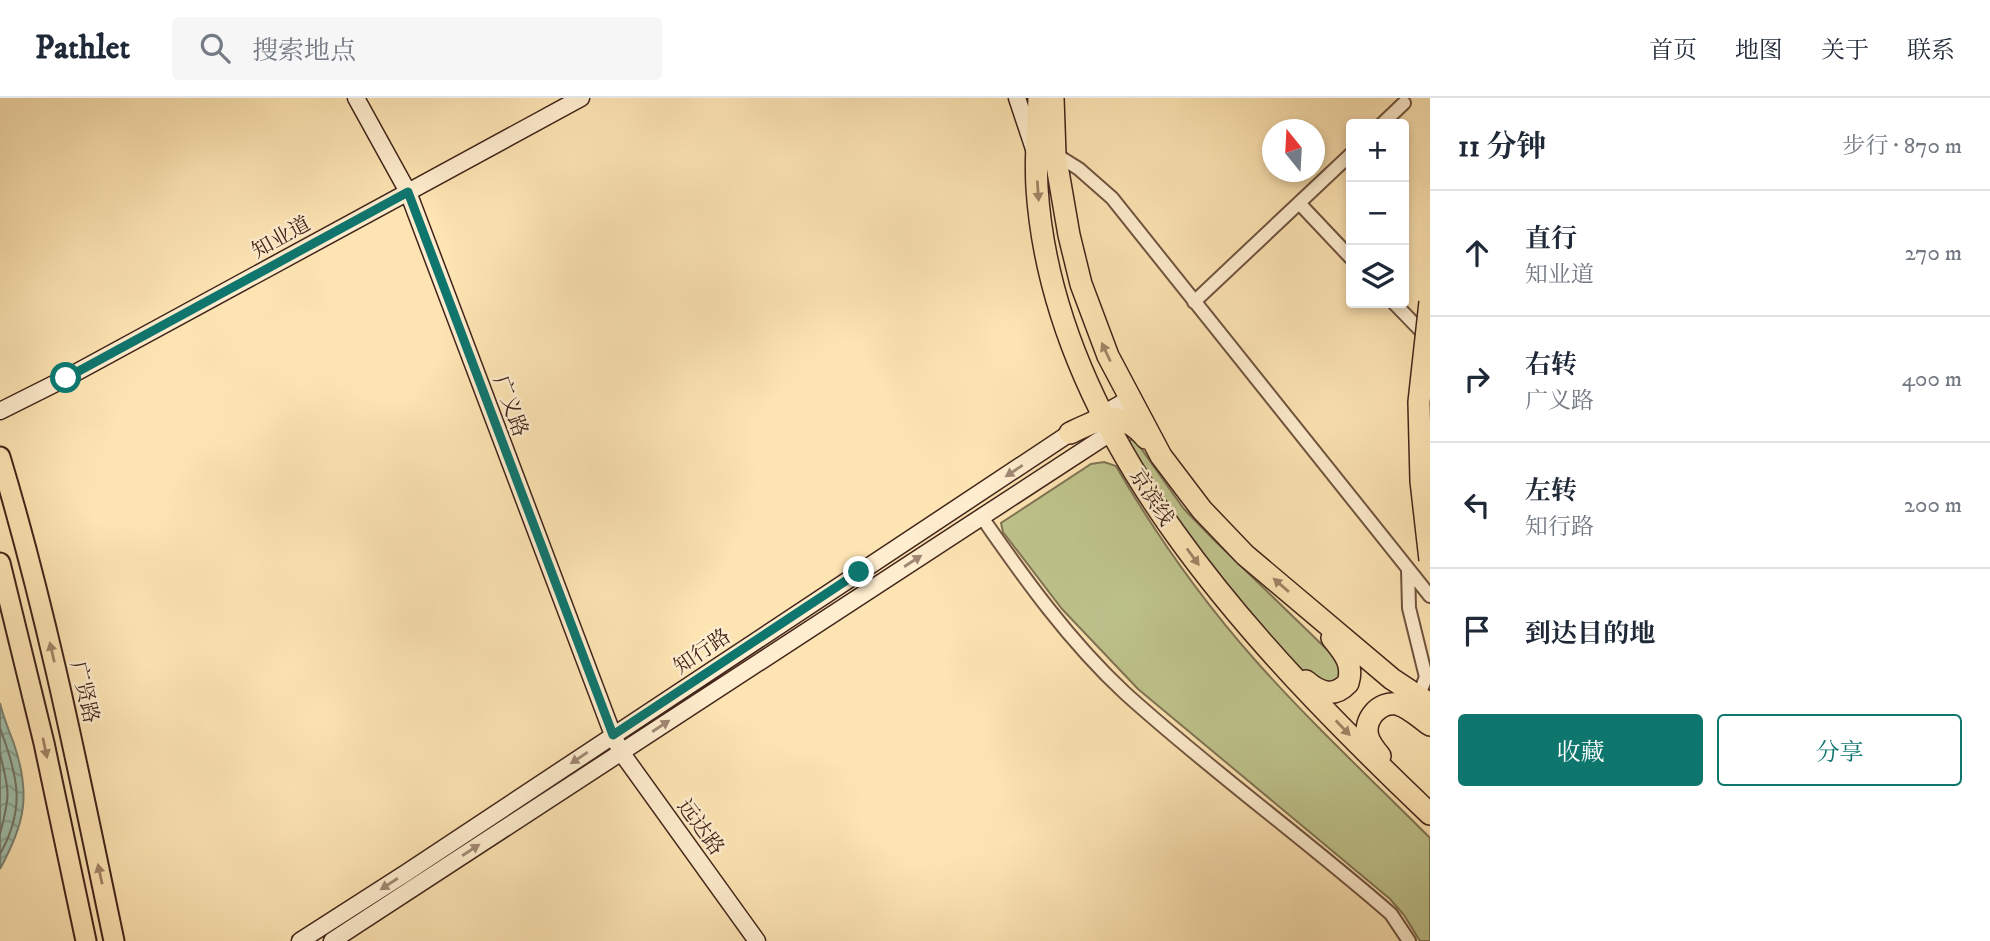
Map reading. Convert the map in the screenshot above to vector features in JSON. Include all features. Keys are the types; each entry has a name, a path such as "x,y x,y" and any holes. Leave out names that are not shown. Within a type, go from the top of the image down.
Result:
{"highway":[{"name":"京滨线","path":"1039,98 1045,154 1081,284 1101,341 1128,460 1196,562 1255,635 1427,811"},
{"name":"京滨线","path":"1053,98 1039,210 1049,266 1069,337 1119,417 1144,435 1222,533 1392,680 1424,699"},
{"path":"1430,302 1419,402 1421,481 1430,560"},
{"path":"1075,442 1119,417"},
{"path":"1255,635 1316,690 1335,693 1342,690 1351,675 1347,657 1305,607"},
{"path":"1392,680 1430,718"},
{"path":"1427,811 1413,790 1377,753 1367,728 1375,711 1390,704 1400,705 1430,726"}],"main road":[{"name":"广义路","path":"356,98 408,192 613,735"},
{"name":"知业道","path":"0,411 66,378 581,98"},
{"path":"1017,98 1045,154"},
{"path":"1075,442 1109,448 1128,460"},
{"name":"知行路","path":"300,941 613,735 1075,442"},
{"name":"知行路","path":"332,941 981,516 1075,442"},
{"name":"广贤路","path":"0,457 48,632 114,941"},
{"path":"0,563 44,743 86,941"},
{"name":"远达路","path":"613,735 621,752 757,941"}],"street":[{"path":"1387,119 1404,103"},
{"path":"1045,154 1079,169 1112,198 1430,596"},
{"path":"1194,302 1346,158"},
{"path":"1299,203 1346,253"},
{"path":"1399,308 1430,340"},
{"path":"981,516 1021,574 1072,637 1125,692 1382,906 1391,914 1409,941"},
{"path":"1408,568 1409,608 1426,677 1424,699"}],"green space":[{"path":"1131,439 1135,440 1184,509 1344,666 1338,683 1313,681 1251,618 1191,541 1129,443"},
{"path":"1104,462 1116,466 1181,566 1255,660 1430,838 1430,941 1420,941 1390,899 1138,689 1062,609 1003,532 1001,523 1091,464"}],"water":[{"path":"0,703 19,762 24,794 20,823 0,869"}],"route":[{"path":"66,378 408,192 613,735 859,572"}]}
